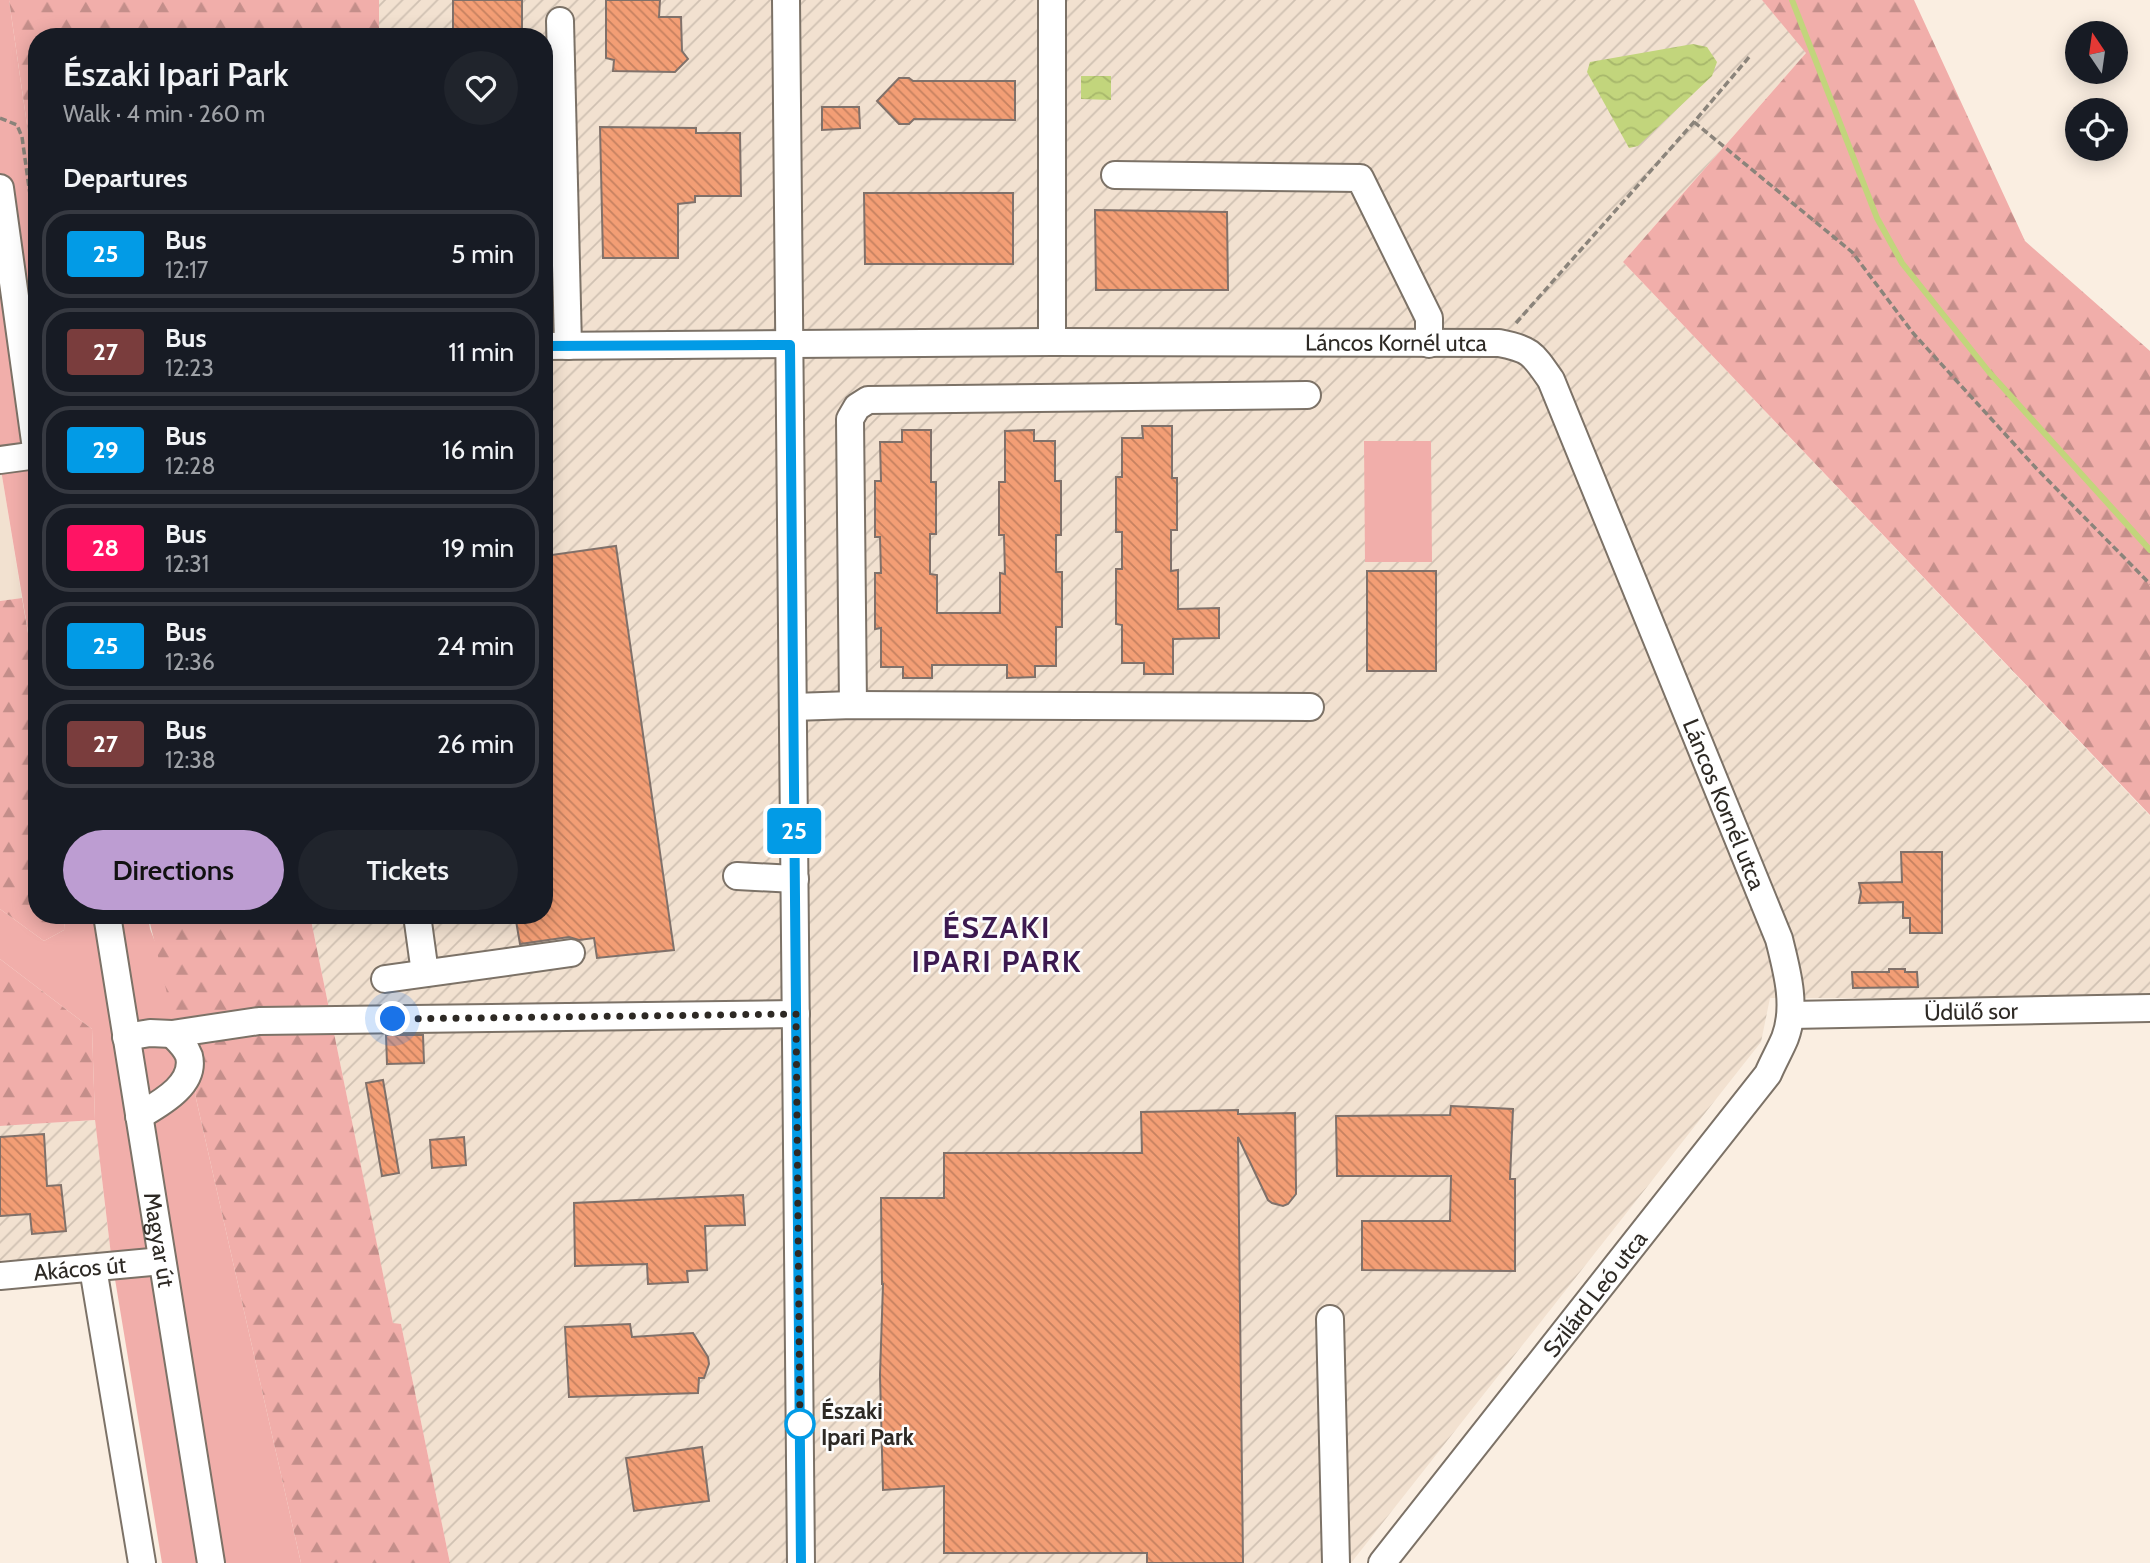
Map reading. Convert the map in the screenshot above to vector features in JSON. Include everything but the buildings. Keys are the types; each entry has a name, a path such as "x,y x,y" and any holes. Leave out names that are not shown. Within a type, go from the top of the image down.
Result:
{"street":[{"path":"786,0 801,1563"},
{"path":"1052,0 1052,342"},
{"path":"556,346 560,21"},
{"path":"1115,175 1360,178 1429,318 1429,344"},
{"path":"0,188 28,336"},
{"name":"Láncos Kornél utca","path":"556,346 1052,342 1499,343 1522,347 1535,357 1551,380 1779,939 1788,975 1791,1015"},
{"path":"853,705 850,419 857,407 868,400 1307,395"},
{"path":"0,460 28,456"},
{"path":"793,707 1310,707"},
{"path":"737,876 795,879"},
{"name":"Magyar út","path":"108,924 211,1563"},
{"path":"417,924 425,973"},
{"path":"385,979 571,953"},
{"name":"Üdülő sor","path":"1791,1015 2150,1008"},
{"path":"126,1037 172,1034 259,1021 796,1014"},
{"name":"Szilárd Leó utca","path":"1382,1563 1768,1074 1785,1038 1791,1015"},
{"path":"139,1116 160,1104 179,1087 189,1072 189,1056 172,1034"},
{"name":"Akácos út","path":"0,1276 162,1261"},
{"path":"93,1268 142,1563"},
{"path":"1330,1319 1336,1563"}],"path":[{"path":"1499,343 1750,56"},
{"path":"0,118 17,125 22,137 28,180"},
{"path":"1694,122 1852,252 1913,334 2036,468 2150,584"}],"shaded area":[{"path":"379,0 1762,0 1807,52 1623,262 2150,816 2150,998 1770,998 1761,1042 1351,1563 450,1563 401,1324 393,1324 312,924 553,924 553,28 379,28"},
{"path":"0,464 22,598 0,601"},
{"path":"95,1120 111,1255 0,1265 0,1126"}],"green space":[{"path":"0,0 9,0 28,132 28,632 0,464"},
{"path":"9,0 379,0 379,28 28,28 28,132"},
{"path":"1762,0 1914,0 2025,241 2150,351 2150,815 1623,262 1806,53"},
{"path":"1364,441 1431,441 1432,562 1365,562"},
{"path":"22,598 28,633 28,924 64,924 64,930 44,941 0,909 0,601"},
{"path":"0,909 44,941 64,930 64,924 149,924 200,1054 201,1076 195,1094 301,1563 162,1563 111,1255 95,1120 92,1029 0,959"},
{"path":"150,924 312,924 393,1323 401,1324 450,1563 301,1563 195,1094 201,1076 200,1054 192,1034 172,1014"},
{"path":"0,959 92,1029 95,1120 0,1126"}],"water":[{"path":"1693,44 1707,47 1717,62 1712,76 1638,146 1629,148 1587,72 1590,62"},
{"path":"1081,76 1111,76 1111,100 1081,99"}],"waterway":[{"path":"1792,0 1877,218 1902,263 1989,372 2150,550"}],"bus line":[{"name":"25","path":"553,346 790,345 801,1563"}],"place":[{"name":"Északi Ipari Park","path":"800,1424"}],"district":[{"name":"ÉSZAKI IPARI PARK","path":"997,946"}],"route":[{"path":"393,1019 796,1014 800,1424"}]}
